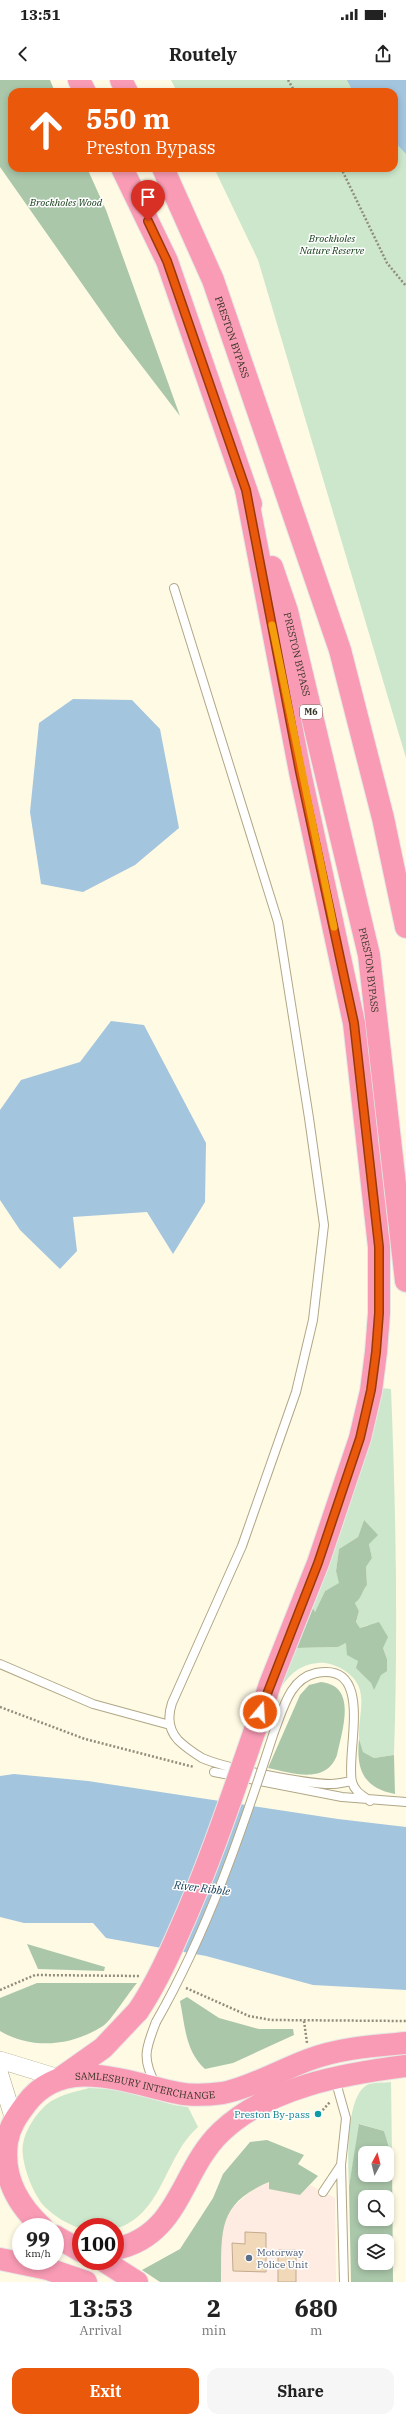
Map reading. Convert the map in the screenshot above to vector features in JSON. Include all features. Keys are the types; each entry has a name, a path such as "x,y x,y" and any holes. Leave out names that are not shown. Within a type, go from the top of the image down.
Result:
{"highway":[{"name":"PRESTON BYPASS","path":"124,172 167,261 287,611 369,955 406,1282"},
{"name":"PRESTON BYPASS","path":"165,172 213,280 340,650 383,818 406,927"},
{"path":"32,2218 9,2181 6,2165 7,2136 31,2098 104,2048 147,2016 159,1977 265,1729 270,1684 318,1563 360,1438 371,1390 376,1352 379,1313 379,1247 354,1023 299,764 246,490"},
{"name":"SAMLESBURY INTERCHANGE","path":"60,2078 102,2076 123,2078 158,2088 195,2095 225,2092 322,2055 406,2043"},
{"path":"124,2245 146,2236 168,2216 208,2145 236,2120 260,2105 301,2088 335,2078 406,2066"},
{"path":"0,2244 12,2246"},
{"path":"0,2259 48,2269 86,2282"},
{"path":"118,2270 137,2282"}],"street":[{"path":"0,2060 60,2078"},
{"path":"0,2076 7,2136"}],"lane":[{"path":"174,588 278,922 309,1118 324,1225 314,1320 296,1392 242,1546 168,1714 170,1725 176,1739 203,1758 293,1779 331,1784 352,1781"},
{"path":"0,1664 93,1704 170,1725"},
{"path":"265,1729 291,1689 313,1674 324,1672 339,1675 350,1689 353,1702 355,1722 350,1764 352,1781 357,1792 370,1801"},
{"path":"214,1772 370,1801 406,1802"},
{"path":"147,2016 147,2047 145,2057 149,2071 158,2088"},
{"path":"335,2078 346,2118 341,2165 344,2282"},
{"path":"323,2192 341,2165"}],"path":[{"path":"343,172 387,263 406,286"},
{"path":"0,1707 85,1740 214,1772"},
{"path":"0,1990 35,1975 141,1976"},
{"path":"183,1988 249,2016 271,2020 406,2021"},
{"path":"320,2113 329,2103"}],"shaded area":[{"path":"270,2182 300,2195 310,2185 335,2198 336,2282 221,2282 222,2233 224,2220 230,2210 253,2189"}],"green space":[{"name":"Brockholes Wood","path":"0,80 50,80 53,88 8,88 8,172 89,172 106,210 180,416 118,335 0,167"},
{"name":"Brockholes Nature Reserve","path":"171,80 406,80 406,758 258,260 216,172 398,172 398,88 175,88"},
{"path":"381,1388 391,1389 396,1572 396,1664 394,1755 374,1758 363,1752 359,1741 361,1709 360,1691 357,1683 342,1669 324,1663 311,1664 300,1668 291,1675 280,1689 296,1648 338,1647 346,1643 358,1661 357,1668 371,1683 374,1689 387,1659 383,1648 368,1625 360,1628 356,1622 359,1611 355,1603 367,1585 366,1567 372,1558 364,1520 358,1537 339,1549 336,1571 340,1583 325,1591 315,1612 313,1608 360,1472"},
{"path":"364,1520 378,1535 369,1544 372,1558 366,1567 367,1585 355,1603 359,1611 356,1622 360,1628 379,1622 388,1637 383,1648 387,1659 387,1671 381,1675 374,1690 371,1683 356,1668 358,1661 347,1655 346,1643 338,1647 296,1648 313,1608 315,1612 325,1591 339,1583 336,1571 339,1549 358,1537"},
{"path":"321,1682 333,1685 340,1692 344,1700 345,1711 342,1734 337,1755 332,1764 317,1774 307,1775 268,1768 300,1695 309,1685"},
{"path":"359,1739 363,1752 374,1758 394,1755 395,1794 375,1787 364,1776 359,1759"},
{"path":"27,1944 105,1967 104,1971 38,1969"},
{"path":"37,1983 137,1983 115,2013 103,2026 78,2038 52,2043 38,2043 12,2037 0,2031 0,1998"},
{"path":"187,1997 219,2018 259,2029 293,2029 294,2035 233,2063 205,2069 193,2054 187,2037 180,2001"},
{"path":"391,2082 392,2146 389,2146 384,2131 360,2124 349,2186 348,2148 351,2116 360,2092 367,2085"},
{"path":"89,2088 115,2089 174,2105 188,2107 198,2127 187,2139 177,2154 153,2198 143,2211 131,2222 124,2225 124,2218 72,2218 72,2224 67,2222 64,2220 64,2218 60,2218 53,2214 40,2202 28,2177 23,2159 23,2144 26,2133 35,2118 46,2105 61,2096"},
{"path":"359,2124 384,2131 389,2146 358,2146 358,2182 392,2182 392,2190 358,2190 358,2226 393,2226 393,2234 358,2234 358,2270 393,2270 393,2282 351,2282 349,2186"},
{"path":"267,2140 304,2155 298,2164 318,2176 300,2195 269,2189 269,2182 239,2200 231,2210 223,2234 221,2248 221,2282 160,2282 142,2270 180,2249 213,2198 223,2174 250,2142"}],"water":[{"path":"347,80 406,80 406,154 398,145 398,88 351,88"},
{"path":"73,699 132,700 160,729 179,828 135,865 83,892 41,884 30,812 39,723"},
{"path":"111,1021 144,1025 206,1143 205,1202 173,1254 147,1212 73,1217 77,1251 60,1269 20,1230 0,1200 0,1110 21,1080 80,1062"},
{"name":"River Ribble","path":"14,1774 88,1781 338,1819 406,1827 406,1990 313,1985 206,1956 106,1938 93,1923 24,1923 0,1917 0,1776"}],"building":[{"name":"Motorway Police Unit","path":"245,2232 266,2233 266,2272 233,2271 232,2243 245,2244"},
{"path":"278,2250 296,2250 296,2282 278,2282"}],"slow traffic":[{"path":"272,625 300,772 334,927"}],"place":[{"name":"Preston By-pass","path":"318,2114"},
{"name":"Motorway Police Unit","path":"249,2258"}],"route":[{"path":"148,221 167,261 246,490 300,772 354,1023 379,1247 379,1313 376,1352 371,1390 360,1438 349,1475 318,1563 260,1712"}]}
